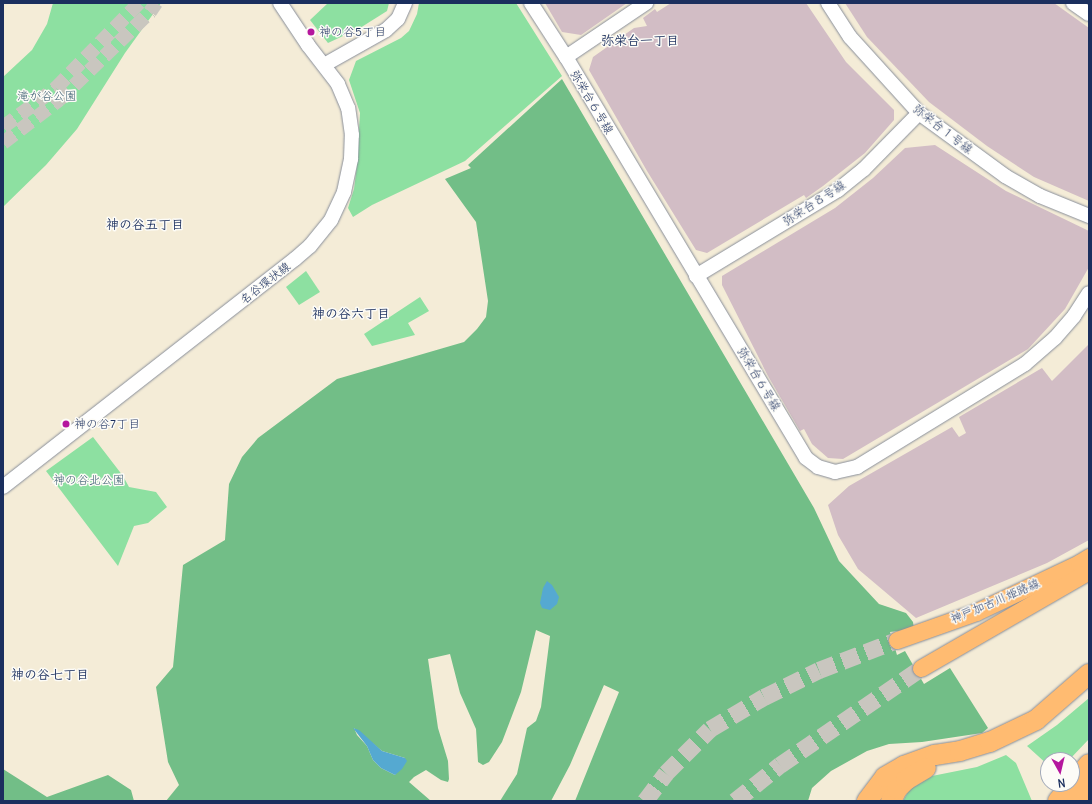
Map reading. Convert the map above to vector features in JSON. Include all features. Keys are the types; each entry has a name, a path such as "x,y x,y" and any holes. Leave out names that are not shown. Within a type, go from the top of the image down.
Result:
{"highway":[{"path":"867,801 885,778 904,766 935,755 960,751 990,742 1036,720 1089,674"},
{"path":"891,801 897,789 906,780 922,769 985,753 1023,737 1048,721 1089,685"},
{"path":"1080,771 1089,763"},
{"path":"1058,801 1089,763"},
{"path":"1077,801 1089,788"},
{"path":"1049,801 1058,792"}],"main road":[{"name":"神戸加古川姫路線","path":"897,640 976,612 1074,566 1089,557"},
{"name":"神戸加古川姫路線","path":"921,668 1089,571"}],"street":[{"name":"名谷環状線","path":"3,487 295,260 310,246 331,220 338,207 347,177 352,135 348,108 338,84 280,3"},
{"path":"324,65 386,30 398,19 405,3"},
{"name":"弥栄台６号線","path":"531,3 566,57 806,458 818,467 835,472 857,467 1025,364 1055,338 1074,316 1089,293"},
{"path":"566,57 646,3"},
{"name":"弥栄台１号線","path":"828,3 850,37 919,113 1005,176 1040,196 1089,216"},
{"path":"1073,3 1089,14"},
{"name":"弥栄台８号線","path":"696,276 838,190 864,168 919,113"}],"shaded area":[{"path":"545,3 627,3 581,35 562,32"},
{"path":"671,3 806,3 846,62 894,110 894,120 865,153 823,186 806,198 804,195 707,253 696,250 647,171 589,70 593,57 634,28 647,26 643,18 655,9 657,12"},
{"path":"845,3 1054,3 1089,28 1089,201 1034,177 987,146 929,102 867,37"},
{"path":"935,145 1006,191 1089,231 1089,267 1065,309 1028,349 843,459 828,458 812,444 804,429 800,431 768,376 722,285 722,276 835,208 873,178 905,148"},
{"path":"1089,344 1089,540 1047,563 916,618 858,569 838,535 828,505 849,486 952,427 959,437 966,433 959,417 1042,368 1052,381"}],"green space":[{"name":"滝が谷公園","path":"53,3 161,3 125,53 77,129 46,165 3,207 3,77 32,50 47,24"},
{"path":"328,3 389,3 387,11 360,28 328,43 310,20"},
{"path":"419,3 516,3 562,76 465,161 372,205 353,217 348,208 354,189 360,113 349,80 356,61 401,38 409,31 417,14"},
{"path":"562,79 814,508 839,561 879,604 906,613 913,622 914,629 890,632 897,655 905,651 924,684 950,668 988,728 982,733 922,742 889,744 867,751 831,771 812,788 808,801 575,801 619,692 604,685 570,765 551,801 500,801 517,774 527,728 536,721 541,707 550,636 536,630 521,692 502,742 489,762 483,765 478,762 476,729 460,693 450,654 428,659 438,728 448,761 449,779 448,782 441,780 426,770 414,777 409,782 431,801 166,801 179,785 168,762 156,687 173,667 183,565 225,540 229,484 242,457 258,438 337,379 464,342 486,317 488,301 476,222 445,179 471,168 468,165","holes":["354,728 382,751 405,758 395,775 381,768 373,760 367,746 357,735"]},
{"path":"306,271 320,292 299,305 286,287"},
{"path":"420,297 429,311 408,323 415,335 372,346 364,334"},
{"name":"神の谷北公園","path":"93,437 123,476 129,487 156,492 167,507 148,523 134,526 118,566 46,471"},
{"path":"1089,698 1089,739 1077,752 1040,752 1040,758 1027,746 1057,725"},
{"path":"1006,755 1016,763 1032,801 903,801 909,790 932,776 977,767"},
{"path":"3,769 47,797 108,775 131,790 134,801 3,801"}],"water":[{"path":"547,581 552,585 559,597 557,604 550,610 542,608 540,603 543,588"},
{"path":"353,728 359,730 382,751 405,758 407,761 402,769 395,775 381,768 373,760 367,746"}],"tunnel":[{"path":"3,127 56,88 139,3"},
{"path":"3,143 59,100 150,12 156,3"},
{"path":"645,801 666,773 710,729 764,697 819,670 897,640"},
{"path":"735,801 780,765 921,668"}],"place":[{"name":"神の谷5丁目","path":"311,32"},
{"name":"神の谷7丁目","path":"66,424"}],"district":[{"name":"弥栄台一丁目","path":"640,41"},
{"name":"神の谷五丁目","path":"145,225"},
{"name":"神の谷六丁目","path":"351,314"},
{"name":"神の谷七丁目","path":"50,675"}]}
